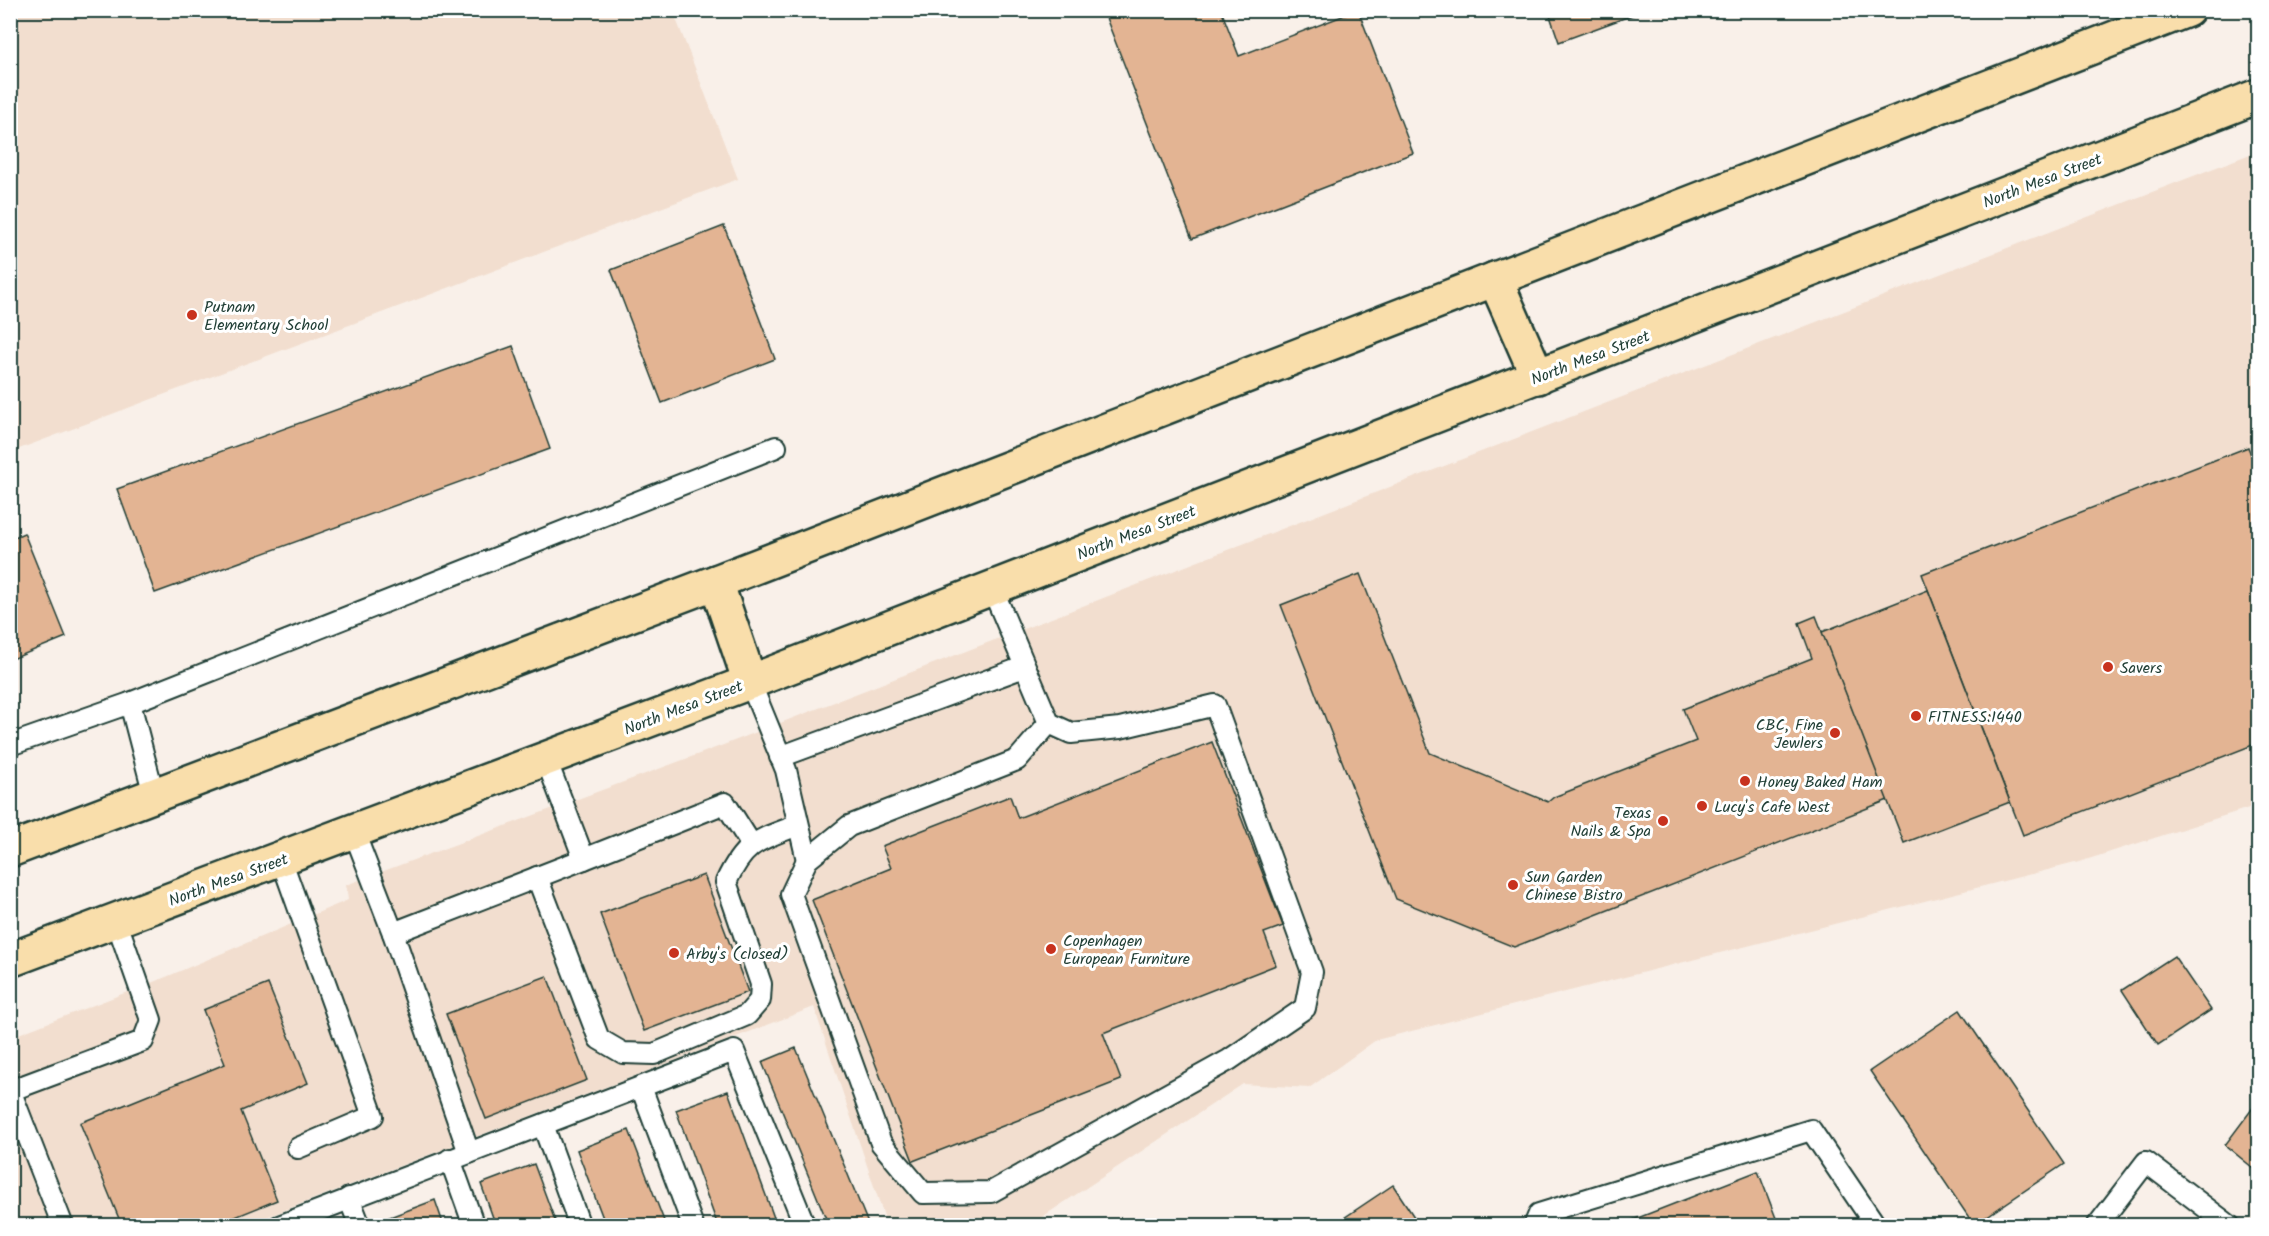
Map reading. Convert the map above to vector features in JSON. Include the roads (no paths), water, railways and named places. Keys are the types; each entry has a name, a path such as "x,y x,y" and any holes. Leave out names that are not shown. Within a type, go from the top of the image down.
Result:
{"main road":[{"path":"10,850 717,582 2187,10"},
{"name":"North Mesa Street","path":"10,960 750,682 2259,96"},
{"path":"1495,279 1538,377"},
{"path":"717,582 750,682"}],"lane":[{"path":"10,746 130,703 776,447"},
{"path":"992,588 1050,723 1071,733 1120,728 1215,705 1312,972 1305,1008 1229,1060 991,1192 923,1193 881,1143 790,894 807,860 849,826 1017,760 1050,723"},
{"path":"780,757 1024,667"},
{"path":"750,682 786,770 807,860"},
{"path":"130,703 154,795"},
{"path":"546,759 584,859"},
{"path":"393,933 725,803 751,844"},
{"path":"537,878 599,1040 623,1053 654,1054 747,1015 760,1000 761,984 726,882 735,863 751,844 798,825"},
{"path":"354,831 393,933 470,1153"},
{"path":"281,859 373,1116 298,1148"},
{"path":"63,1226 11,1090 143,1041 151,1020 116,920"},
{"path":"279,1226 734,1051 805,1226"},
{"path":"641,1087 693,1226"},
{"path":"543,1125 580,1226"},
{"path":"1534,1226 1539,1214 1811,1130 1876,1226"},
{"path":"450,1159 474,1226"},
{"path":"2097,1226 2146,1162 2230,1226"},
{"path":"349,1198 360,1226"}],"place":[{"name":"Putnam Elementary School","path":"192,315"},
{"name":"Savers","path":"2108,667"},
{"name":"FITNESS:1440","path":"1916,716"},
{"name":"CBC, Fine Jewlers","path":"1835,733"},
{"name":"Honey Baked Ham","path":"1745,781"},
{"name":"Lucy's Cafe West","path":"1702,806"},
{"name":"Texas Nails & Spa","path":"1663,821"},
{"name":"Sun Garden Chinese Bistro","path":"1513,885"},
{"name":"Copenhagen European Furniture","path":"1051,949"},
{"name":"Arby's (closed)","path":"674,953"}]}
